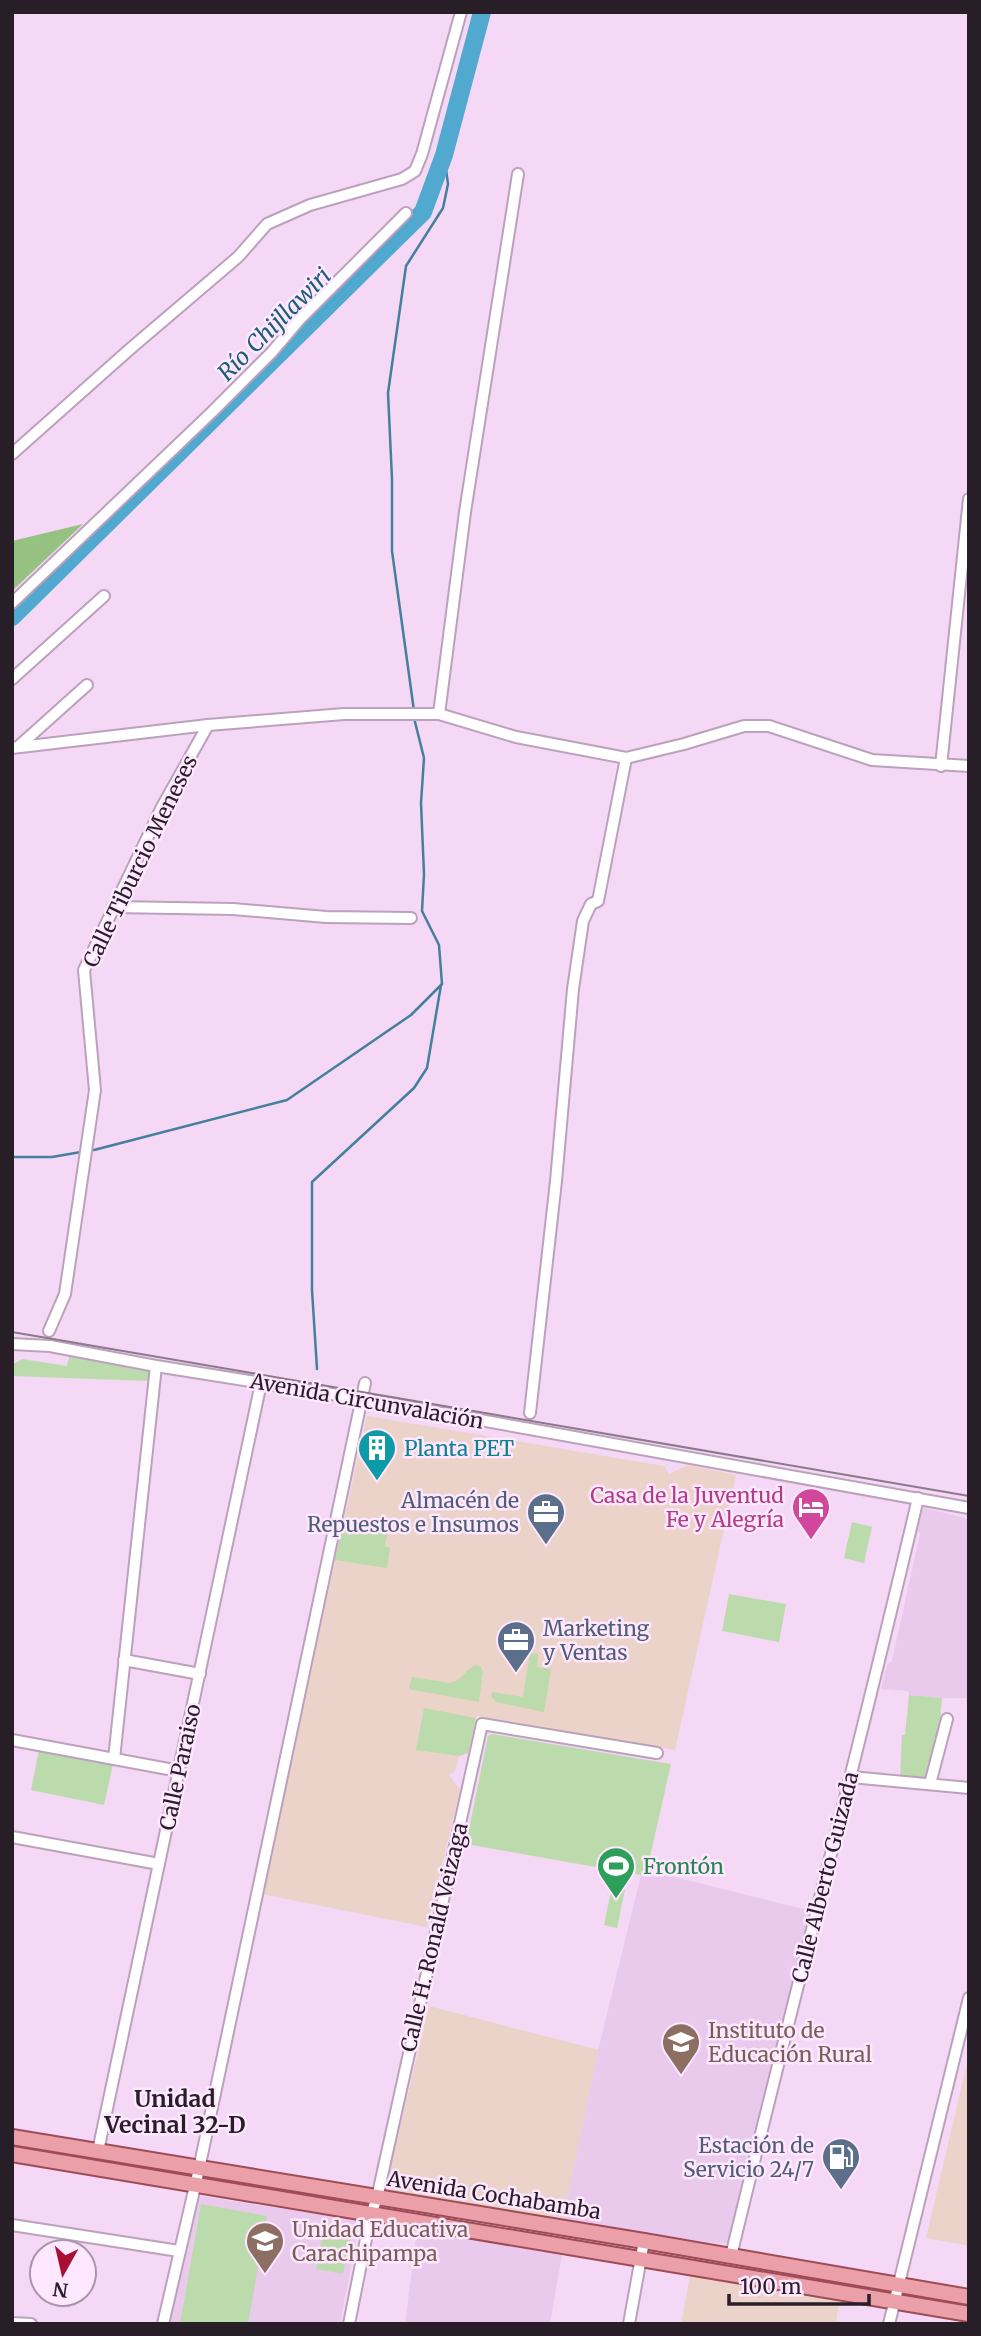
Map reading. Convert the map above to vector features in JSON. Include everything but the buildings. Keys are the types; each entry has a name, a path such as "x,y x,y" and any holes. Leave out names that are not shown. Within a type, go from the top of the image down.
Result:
{"main road":[{"name":"Avenida Cochabamba","path":"12,2137 969,2297"},
{"name":"Avenida Cochabamba","path":"12,2154 969,2314"}],"street":[{"path":"12,454 238,257 268,224 310,205 402,179 415,171 441,91 461,12"},
{"path":"439,714 465,512 518,174"},
{"path":"12,603 104,518 229,395 406,213"},
{"path":"941,765 969,499"},
{"path":"12,679 104,596"},
{"path":"15,748 87,685"},
{"path":"15,748 208,724 344,714 439,714 516,737 626,758 744,726 769,726 872,760 969,766"},
{"name":"Calle Tiburcio Meneses","path":"49,1331 65,1294 95,1090 84,970 162,807 208,724"},
{"path":"530,1413 556,1181 573,989 583,921 591,904 598,901 626,758"},
{"path":"113,907 233,909 326,918 411,918"},
{"name":"Avenida Circunvalación","path":"12,1344 50,1346 363,1399 969,1508"},
{"path":"114,1759 156,1366"},
{"path":"163,2324 199,2169 365,1382"},
{"name":"Calle Paraiso","path":"98,2151 261,1383"},
{"name":"Calle Alberto Guizada","path":"731,2256 918,1498"},
{"path":"124,1660 200,1674"},
{"path":"930,1784 947,1719"},
{"name":"Calle H. Ronald Veizaga","path":"349,2324 371,2214 377,2198 482,1724 657,1754"},
{"path":"12,1740 179,1771"},
{"path":"851,1777 969,1788"},
{"path":"12,1838 159,1864"},
{"path":"889,2324 969,1998"},
{"path":"12,2225 179,2251"},
{"path":"629,2324 644,2241"},
{"path":"12,2323 31,2324"}],"shaded area":[{"path":"367,1416 664,1466 669,1474 688,1465 736,1475 675,1750 477,1716 468,1753 459,1756 455,1771 449,1775 460,1790 427,1927 262,1894"},
{"path":"925,1508 969,1519 969,1698 909,1695 908,1691 881,1689 887,1665 892,1661 920,1534 916,1528 920,1512"},
{"name":"Instituto de Educación Rural","path":"647,1870 811,1911 728,2242 720,2244 563,2221 597,2055 641,1875"},
{"path":"429,2006 599,2050 563,2221 451,2203 392,2191 386,2186"},
{"path":"969,2055 969,2246 926,2238"},
{"name":"Unidad Educativa Carachipampa","path":"201,2196 356,2220 359,2226 340,2324 169,2324 197,2199"},
{"path":"417,2231 562,2255 550,2324 405,2324"},
{"path":"690,2276 839,2301 836,2324 681,2324"}],"green space":[{"path":"83,524 12,591 12,541"},
{"path":"69,1357 149,1369 149,1381 12,1376 12,1365 22,1359 67,1366"},
{"path":"344,1519 389,1526 385,1546 390,1548 387,1568 335,1560"},
{"path":"852,1522 872,1527 864,1563 844,1558"},
{"path":"729,1594 786,1604 779,1642 722,1631"},
{"path":"530,1653 538,1654 537,1667 551,1669 544,1712 496,1702 491,1696 492,1692 523,1697"},
{"path":"476,1665 483,1671 479,1702 409,1689 412,1677 450,1683"},
{"path":"909,1695 942,1698 935,1754 929,1774 924,1780 900,1778 902,1735 905,1735"},
{"path":"424,1708 476,1718 468,1753 459,1756 416,1750"},
{"path":"492,1734 671,1764 647,1870 641,1875 466,1844 488,1736"},
{"path":"39,1750 113,1764 104,1805 31,1790"},
{"name":"Frontón","path":"615,1872 628,1875 617,1928 604,1925"},
{"path":"12,2143 187,2172 186,2177 12,2149"},
{"path":"201,2204 267,2216 248,2324 180,2324"},
{"path":"325,2224 352,2229 343,2274 316,2269"}],"waterway":[{"name":"Río Chijllawiri","path":"12,617 423,212 444,155 482,12"},
{"path":"414,711 392,551 388,393 406,266 443,208 448,184 444,155"},
{"path":"94,1150 287,1100 411,1015 442,984 439,945 422,911 424,874 421,803 424,758 414,718"},
{"path":"317,1369 312,1290 312,1182 414,1088 427,1068 441,985"},
{"path":"12,1157 52,1157 81,1152"}],"tram line":[{"path":"12,1332 969,1496"}],"place":[{"name":"Planta PET","path":"377,1482"},
{"name":"Casa de la Juventud Fe y Alegría","path":"811,1541"},
{"name":"Almacén de Repuestos e Insumos","path":"546,1546"},
{"name":"Marketing y Ventas","path":"516,1674"},
{"name":"Frontón","path":"616,1900"},
{"name":"Instituto de Educación Rural","path":"681,2076"},
{"name":"Estación de Servicio 24/7","path":"841,2191"},
{"name":"Unidad Educativa Carachipampa","path":"265,2275"}],"district":[{"name":"Unidad Vecinal 32-D","path":"175,2111"}]}
